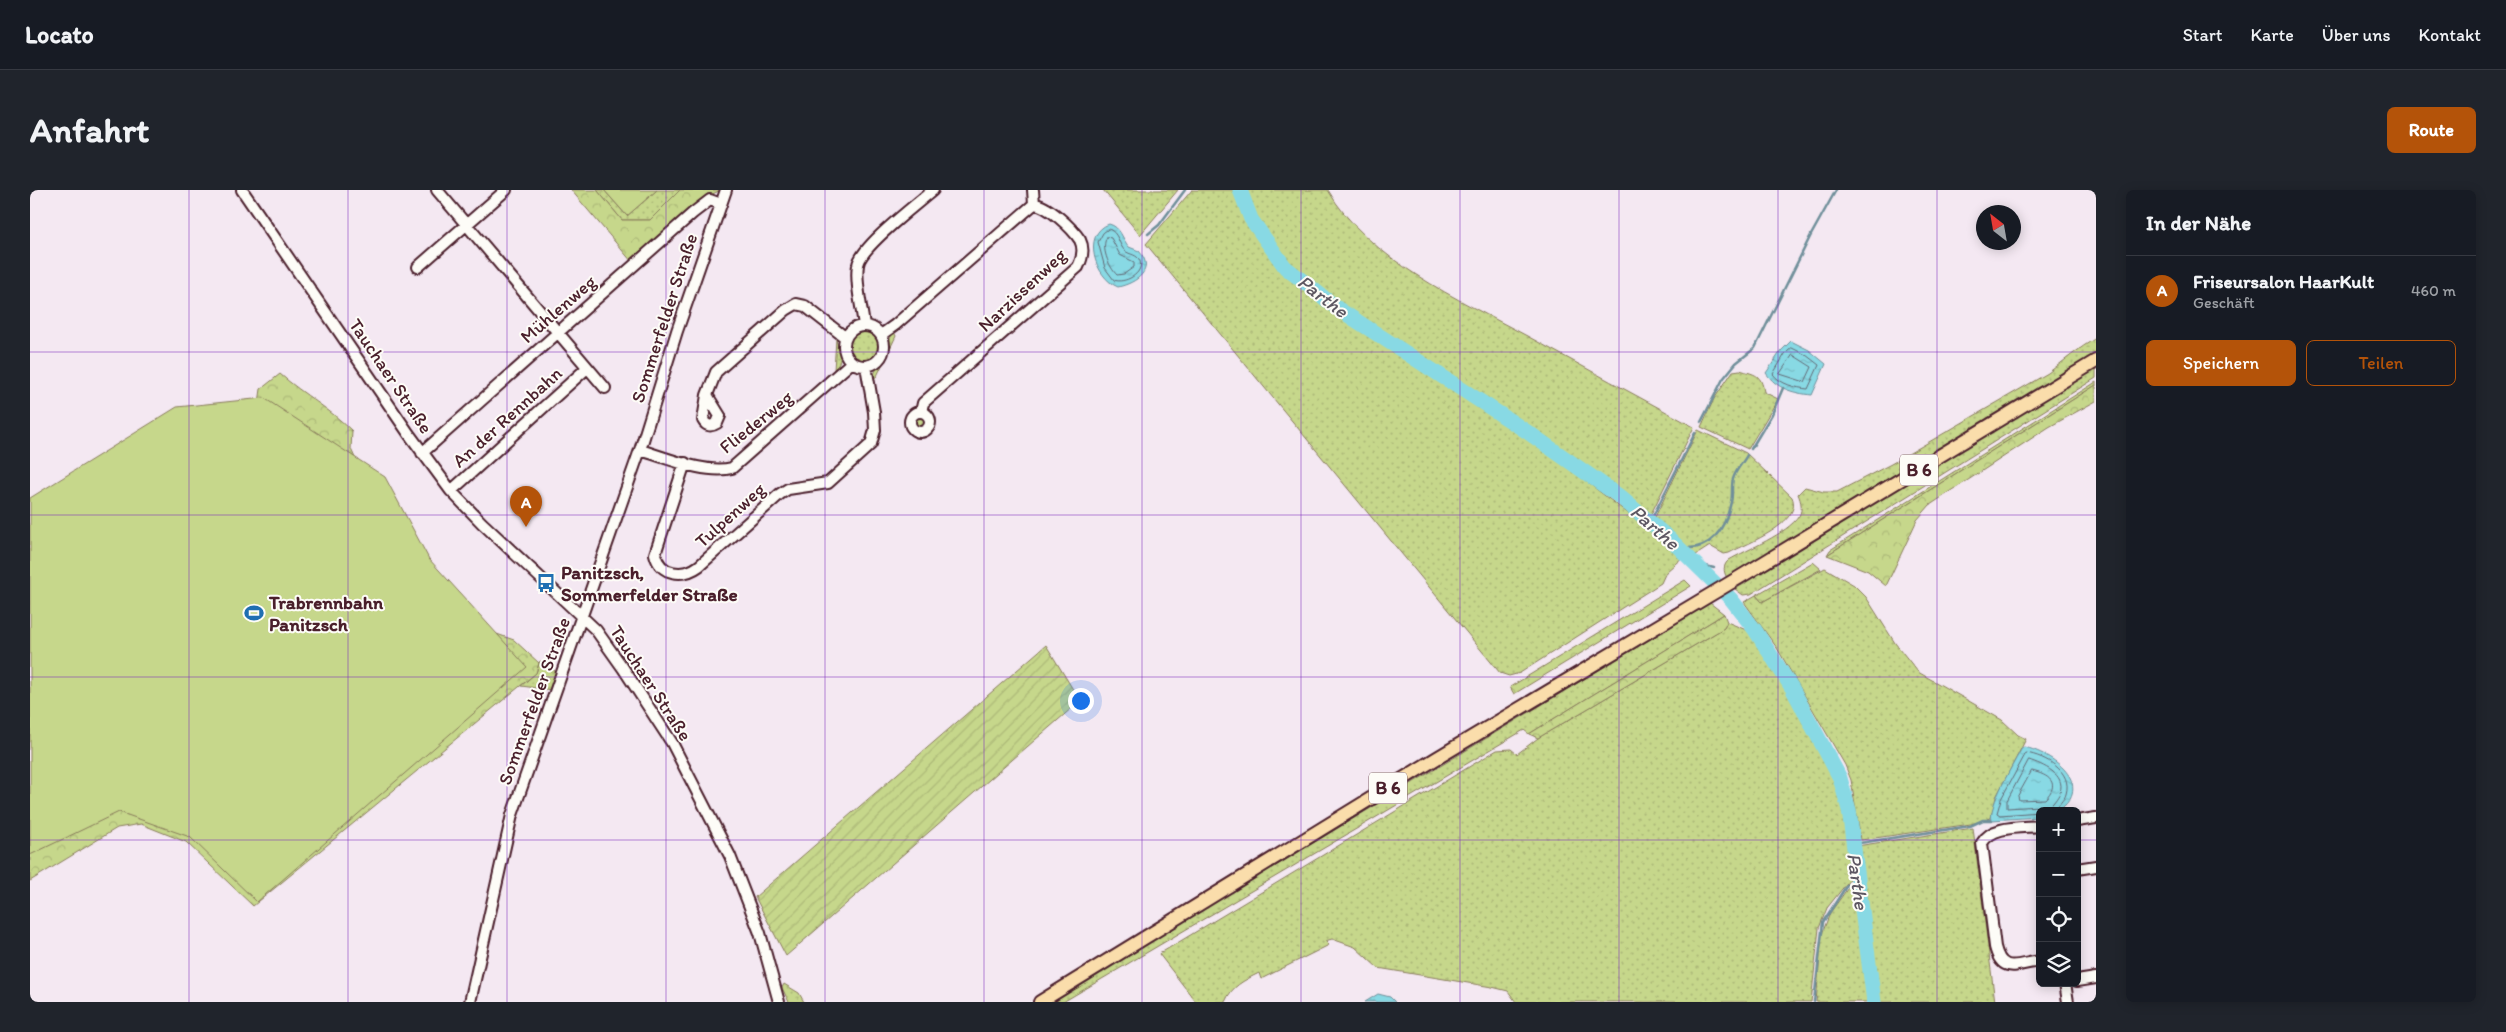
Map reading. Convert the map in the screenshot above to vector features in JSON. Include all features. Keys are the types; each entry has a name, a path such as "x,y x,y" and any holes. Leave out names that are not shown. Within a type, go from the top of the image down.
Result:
{"main road":[{"name":"B 6","path":"1040,1002 1429,763 2096,361"}],"street":[{"name":"Tauchaer Straße","path":"242,190 422,453 451,491 482,523 583,617 609,648 672,743 730,856 760,933 779,1002"},
{"path":"437,190 605,388"},
{"path":"418,267 466,223 506,190"},
{"name":"Sommerfelder Straße","path":"470,1002 512,815 583,617 640,450 677,331 726,190"},
{"path":"864,326 857,270 860,257 870,245 933,190"},
{"path":"881,335 895,325 1034,204 1033,190"},
{"name":"Mühlenweg","path":"422,453 693,213 710,200 721,204"},
{"name":"Narzissenweg","path":"921,412 924,403 1078,267 1083,256 1080,240 1045,206 1034,204"},
{"path":"707,395 716,372 786,310 796,304 805,306 846,338"},
{"path":"864,326 874,328 881,335 884,342 882,354 874,363 866,366 852,362 845,353 846,338 853,329 864,326"},
{"name":"Fliederweg","path":"640,450 685,463 716,469 732,468 852,362"},
{"name":"Tulpenweg","path":"685,463 655,554 664,568 675,573 688,572 699,566 788,489 828,483 871,444 875,430 874,412 866,366"},
{"name":"An der Rennbahn","path":"451,491 587,368"},
{"path":"2081,820 2096,818"},
{"path":"2036,827 1993,832 1986,836 1982,843 1995,947 2000,961 2004,965 2010,966 2036,962"},
{"path":"2081,868 2096,866"},
{"path":"2081,980 2096,978"},
{"path":"2066,987 2068,1002"}],"green space":[{"path":"571,190 597,190 622,220 650,220 680,190 721,190 706,197 632,262"},
{"path":"597,190 604,190 627,216 657,190 680,190 650,220 622,220"},
{"path":"604,190 657,190 627,216"},
{"path":"1103,190 1178,190 1140,235"},
{"path":"1192,190 1234,190 1261,240 1288,276 1330,308 1516,428 1684,556 1666,572 1661,583 1520,673 1509,676 1500,673 1146,244"},
{"path":"1244,190 1328,190 1345,215 1366,237 1417,275 1694,427 1650,516 1612,486 1326,294 1289,265 1254,212"},
{"path":"864,331 875,335 879,346 875,357 864,361 853,357 849,346 853,335"},
{"path":"894,332 896,336 877,376 873,379 875,371 886,355"},
{"path":"2096,338 2096,355 1727,578 1724,568 1729,560 1777,535 1799,516 1801,505 1798,494 1805,487 1824,492 1837,492 1891,464 2048,373"},
{"path":"836,339 841,356 836,372 834,370"},
{"path":"2096,366 2096,378 1751,594 1743,595 1735,589 1746,583 1745,581"},
{"path":"1740,370 1757,376 1764,392 1778,399 1748,449 1701,427 1714,399 1733,371"},
{"path":"280,374 352,431 351,449 356,460 259,403 261,389"},
{"path":"2096,382 2096,385 1827,555 1830,550"},
{"path":"2096,385 2096,401 2049,427 1930,505 1917,520 1886,586 1868,571 1827,555"},
{"name":"Trabrennbahn Panitzsch","path":"264,398 385,477 429,559 527,667 257,902 190,837 119,812 30,855 30,498 177,407"},
{"path":"920,412 927,415 930,422 927,429 920,432 913,429 910,422 913,415"},
{"path":"1698,430 1746,453 1792,497 1793,506 1782,524 1760,538 1729,553 1724,554 1710,546 1696,555 1654,519"},
{"path":"1813,562 1821,569 1762,602 1756,595"},
{"path":"1825,568 1854,585 1866,597 1895,643 1918,672 2002,720 2018,735 2026,739 1996,797 1991,818 1971,824 1861,840 1851,780 1845,765 1777,648 1744,602 1756,595 1762,602"},
{"path":"1685,580 1691,586 1514,694 1510,687"},
{"path":"1710,603 1724,614 1529,734 1524,730 1063,1002 1050,1002"},
{"path":"1724,614 1727,622 1724,628 1538,738 1529,734"},
{"path":"1727,622 1751,632 1782,677 1839,781 1854,874 1827,908 1819,928 1811,1002 1516,1002 1508,991 1492,987 1378,968 1355,947 1332,939 1325,941 1329,945 1261,979 1259,973 1243,981 1231,992 1225,1002 1196,1002 1159,954 1497,750 1511,749 1517,754 1538,738 1724,628"},
{"path":"491,632 514,640 539,663 536,673 253,906 186,842 141,824 117,828 30,881 30,837"},
{"path":"1046,645 1080,701 786,956 755,897"},
{"path":"540,661 555,671 557,677 552,699 511,816 466,1002 512,809 552,690 521,686 536,673"},
{"path":"1973,828 1995,1002 1878,1002 1857,846"},
{"path":"1855,878 1871,1002 1816,1002 1822,934 1830,913"},
{"path":"784,984 799,993 804,1002 789,1002 782,988"}],"water":[{"path":"1109,224 1119,230 1129,247 1139,251 1144,258 1145,264 1145,270 1142,275 1118,287 1103,275 1094,256 1093,246 1095,237 1100,229"},
{"path":"1791,341 1809,350 1826,364 1812,395 1786,389 1775,383 1766,373 1781,351"},
{"path":"2022,748 2035,750 2057,763 2066,771 2071,780 2073,790 2069,801 2062,807 2036,807 2036,817 1992,820 1997,795"},
{"path":"1378,994 1390,997 1395,1002 1365,1002"}],"waterway":[{"path":"1148,234 1159,225 1185,190"},
{"name":"Parthe","path":"1240,190 1251,219 1285,267 1337,308 1529,433 1619,496 1671,540 1731,599 1755,630 1792,688 1840,778 1849,810 1874,1002"},
{"path":"1701,422 1723,379 1736,363 1755,348 1811,235 1836,190"},
{"path":"1751,449 1772,414 1783,388"},
{"path":"1650,522 1695,433"},
{"path":"1679,547 1690,548 1707,543 1720,530 1725,522 1731,502 1733,479 1747,455"},
{"path":"1698,564 1714,568"},
{"path":"1853,844 1970,826 1983,820 1992,820"},
{"name":"Parthe","path":"1853,877 1857,872"},
{"path":"1814,1002 1823,922 1847,885"}],"place":[{"name":"Friseursalon HaarKult","path":"526,527"},
{"name":"Panitzsch, Sommerfelder Straße","path":"546,583"},
{"name":"Trabrennbahn Panitzsch","path":"254,613"}]}
